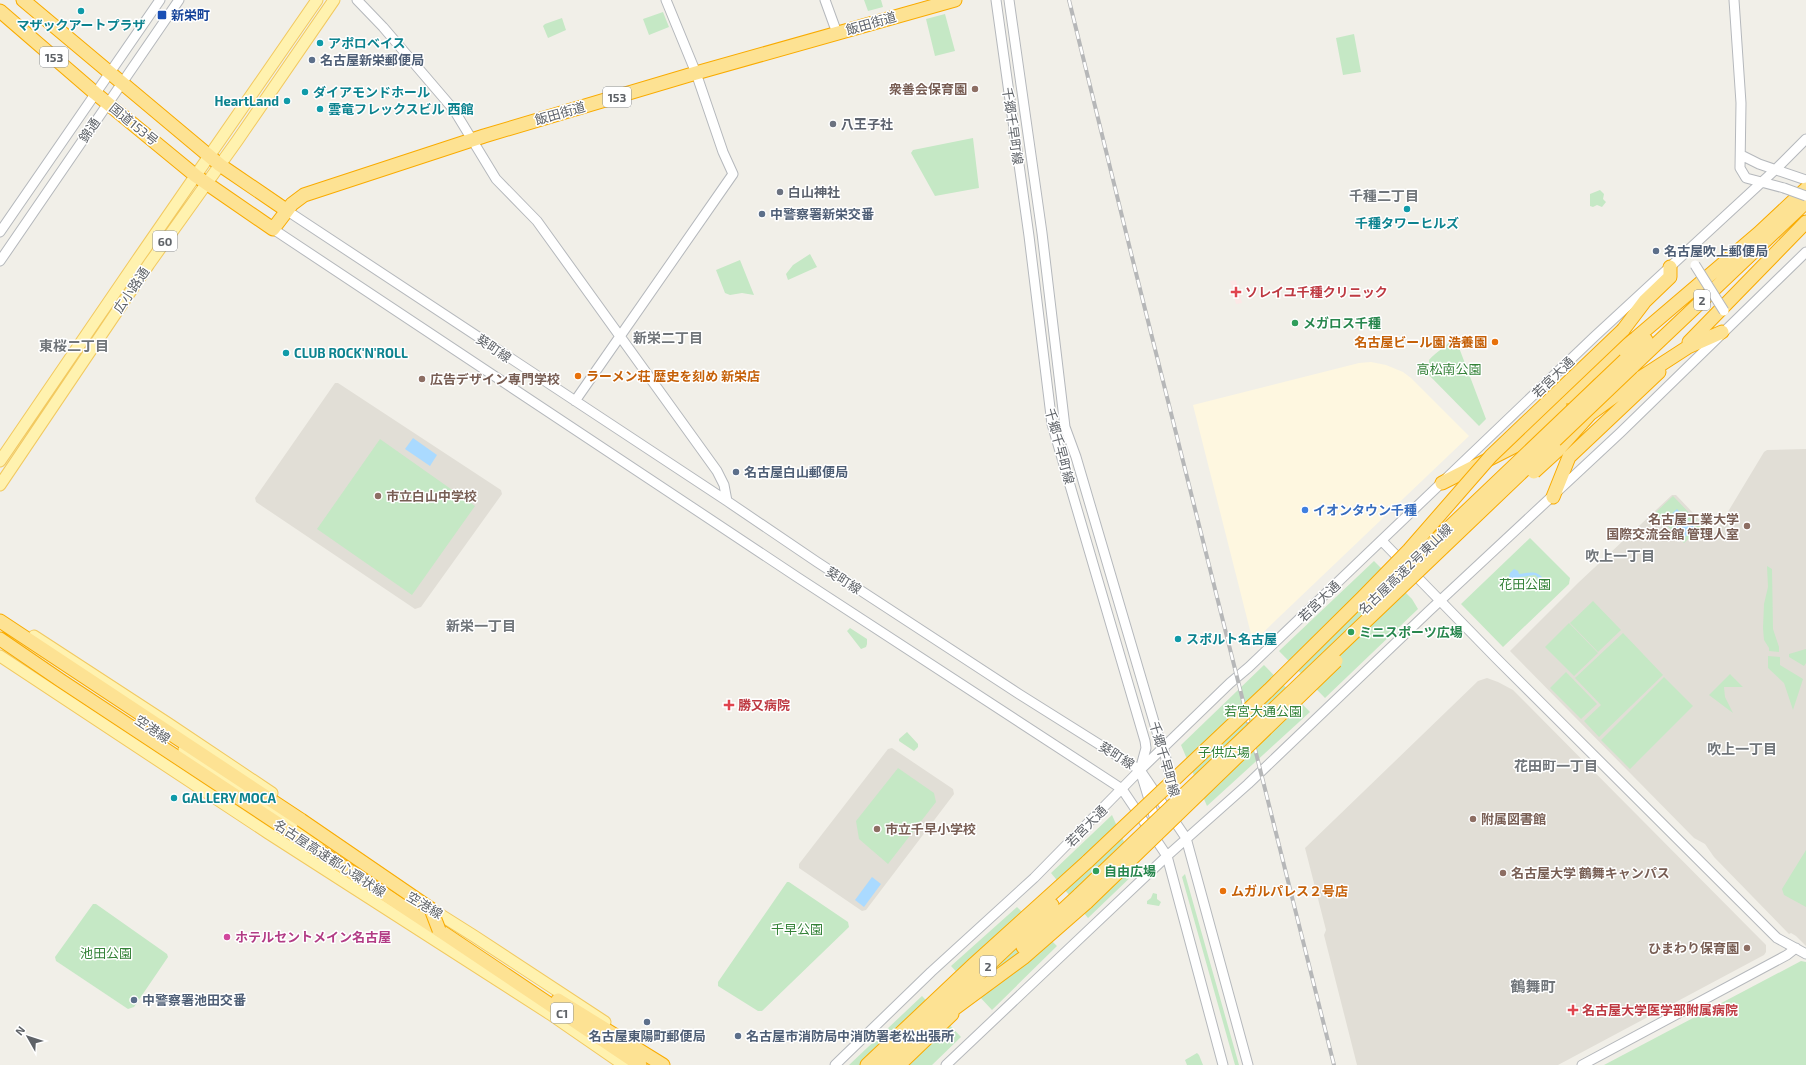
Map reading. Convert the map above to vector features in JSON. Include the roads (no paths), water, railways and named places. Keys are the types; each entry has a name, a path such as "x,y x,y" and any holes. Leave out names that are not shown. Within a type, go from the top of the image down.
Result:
{"highway":[{"name":"国道153号","path":"23,0 121,84 220,165 286,210"},
{"name":"飯田街道","path":"273,229 286,210 304,195 472,139 696,73 955,0"},
{"name":"国道153号","path":"0,11 201,180 273,229"},
{"name":"名古屋高速2号東山線","path":"899,1065 1361,631 1518,481 1629,363 1806,188"},
{"name":"名古屋高速2号東山線","path":"883,1065 1091,863 1271,692 1806,202"},
{"path":"1689,342 1806,222"},
{"path":"1442,483 1517,445 1594,371 1641,334 1766,226"},
{"path":"867,1065 973,965 1091,863 1271,692 1398,562 1466,483 1505,442 1623,330 1645,301 1670,277 1670,267"},
{"path":"887,1065 917,1038 1010,968 1060,926 1288,709 1361,631 1518,481 1557,451 1590,414 1631,384 1688,347 1722,332"},
{"path":"1553,496 1569,457 1666,366"},
{"path":"0,621 301,820 431,909 439,930"},
{"name":"名古屋高速都心環状線","path":"0,639 179,760 439,930 640,1065"},
{"path":"484,960 515,973 663,1065"}],"main road":[{"name":"広小路通","path":"0,485 149,264 201,180 210,156 317,0"},
{"name":"広小路通","path":"0,461 140,256 201,180 220,165 334,0"},
{"name":"空港線","path":"0,621 170,724 369,859 378,866 382,878 474,936 670,1065"},
{"name":"空港線","path":"0,656 280,841 550,1014 624,1065"}],"street":[{"name":"錦通","path":"0,232 108,73 160,0"},
{"name":"錦通","path":"0,261 179,0"},
{"path":"357,0 383,27 454,110 496,179 537,221 717,471 724,486 727,501"},
{"path":"575,401 733,174 723,152 696,73 666,0"},
{"path":"825,0 837,33"},
{"name":"千郷千早町線","path":"996,0 1029,236 1052,424 1145,741 1146,748 1140,770 1167,856"},
{"name":"千郷千早町線","path":"1009,0 1042,233 1065,427 1076,457 1163,748 1186,838"},
{"path":"1734,0 1742,103 1740,168 1746,178 1784,188 1806,196"},
{"name":"若宮大通","path":"835,1065 931,972 1034,878 1163,748 1806,139"},
{"path":"1741,155 1759,164 1806,180"},
{"name":"葵町線","path":"286,210 817,562 1019,694 1140,770 1186,838 1248,1065"},
{"name":"葵町線","path":"273,229 823,595 1122,789 1167,856 1224,1065"},
{"path":"1687,251 1724,311 1733,322"},
{"path":"946,1065 1186,838 1248,784 1440,600 1621,432 1722,332 1806,252"},
{"path":"1382,540 1777,938 1806,954"},
{"path":"1582,1065 1787,955 1796,948"}],"water":[{"path":"413,438 437,455 430,466 405,449"},
{"path":"1677,509 1695,528 1685,537 1667,518"},
{"path":"1514,569 1518,571 1519,574 1533,572 1539,574 1544,580 1543,589 1537,590 1536,587 1540,585 1541,580 1535,575 1513,580 1509,577 1510,573"},
{"path":"872,877 881,884 864,907 855,900"}],"railway":[{"path":"1069,0 1334,1065"}],"place":[{"name":"マザックアートプラザ","path":"81,11"},
{"name":"新栄町","path":"162,15"},
{"name":"アポロベイス","path":"320,43"},
{"name":"名古屋新栄郵便局","path":"312,60"},
{"name":"衆善会保育園","path":"975,89"},
{"name":"ダイアモンドホール","path":"305,92"},
{"name":"HeartLand","path":"287,101"},
{"name":"雲竜フレックスビル 西館","path":"320,109"},
{"name":"八王子社","path":"833,124"},
{"name":"白山神社","path":"780,192"},
{"name":"千種タワーヒルズ","path":"1407,209"},
{"name":"中警察署新栄交番","path":"762,214"},
{"name":"名古屋吹上郵便局","path":"1656,251"},
{"name":"ソレイユ千種クリニック","path":"1236,292"},
{"name":"メガロス千種","path":"1295,323"},
{"name":"名古屋ビール園 浩養園","path":"1495,342"},
{"name":"CLUB ROCK'N'ROLL","path":"286,353"},
{"name":"ラーメン荘 歴史を刻め 新栄店","path":"578,376"},
{"name":"広告デザイン専門学校","path":"422,379"},
{"name":"名古屋白山郵便局","path":"736,472"},
{"name":"市立白山中学校","path":"378,496"},
{"name":"イオンタウン千種","path":"1305,510"},
{"name":"名古屋工業大学 国際交流会館 管理人室","path":"1747,526"},
{"name":"ミニスポーツ広場","path":"1351,632"},
{"name":"スポルト名古屋","path":"1178,639"},
{"name":"勝又病院","path":"729,705"},
{"name":"GALLERY MOCA","path":"174,798"},
{"name":"附属図書館","path":"1473,819"},
{"name":"市立千早小学校","path":"877,829"},
{"name":"自由広場","path":"1096,871"},
{"name":"名古屋大学 鶴舞キャンパス","path":"1503,873"},
{"name":"ムガルパレス２号店","path":"1223,891"},
{"name":"ホテルセントメイン名古屋","path":"227,937"},
{"name":"ひまわり保育園","path":"1747,948"},
{"name":"中警察署池田交番","path":"134,1000"},
{"name":"名古屋大学医学部附属病院","path":"1573,1010"},
{"name":"名古屋東陽町郵便局","path":"647,1022"},
{"name":"名古屋市消防局中消防署老松出張所","path":"738,1036"}],"district":[{"name":"千種二丁目","path":"1384,195"},
{"name":"新栄二丁目","path":"668,337"},
{"name":"東桜二丁目","path":"74,345"},
{"name":"吹上一丁目","path":"1620,555"},
{"name":"新栄一丁目","path":"481,625"},
{"name":"吹上一丁目","path":"1742,748"},
{"name":"花田町一丁目","path":"1556,765"},
{"name":"鶴舞町","path":"1533,986"}],"park label":[{"name":"高松南公園","path":"1449,369"},
{"name":"花田公園","path":"1525,584"},
{"name":"若宮大通公園","path":"1263,711"},
{"name":"子供広場","path":"1224,752"},
{"name":"千早公園","path":"797,929"},
{"name":"池田公園","path":"106,953"}]}
